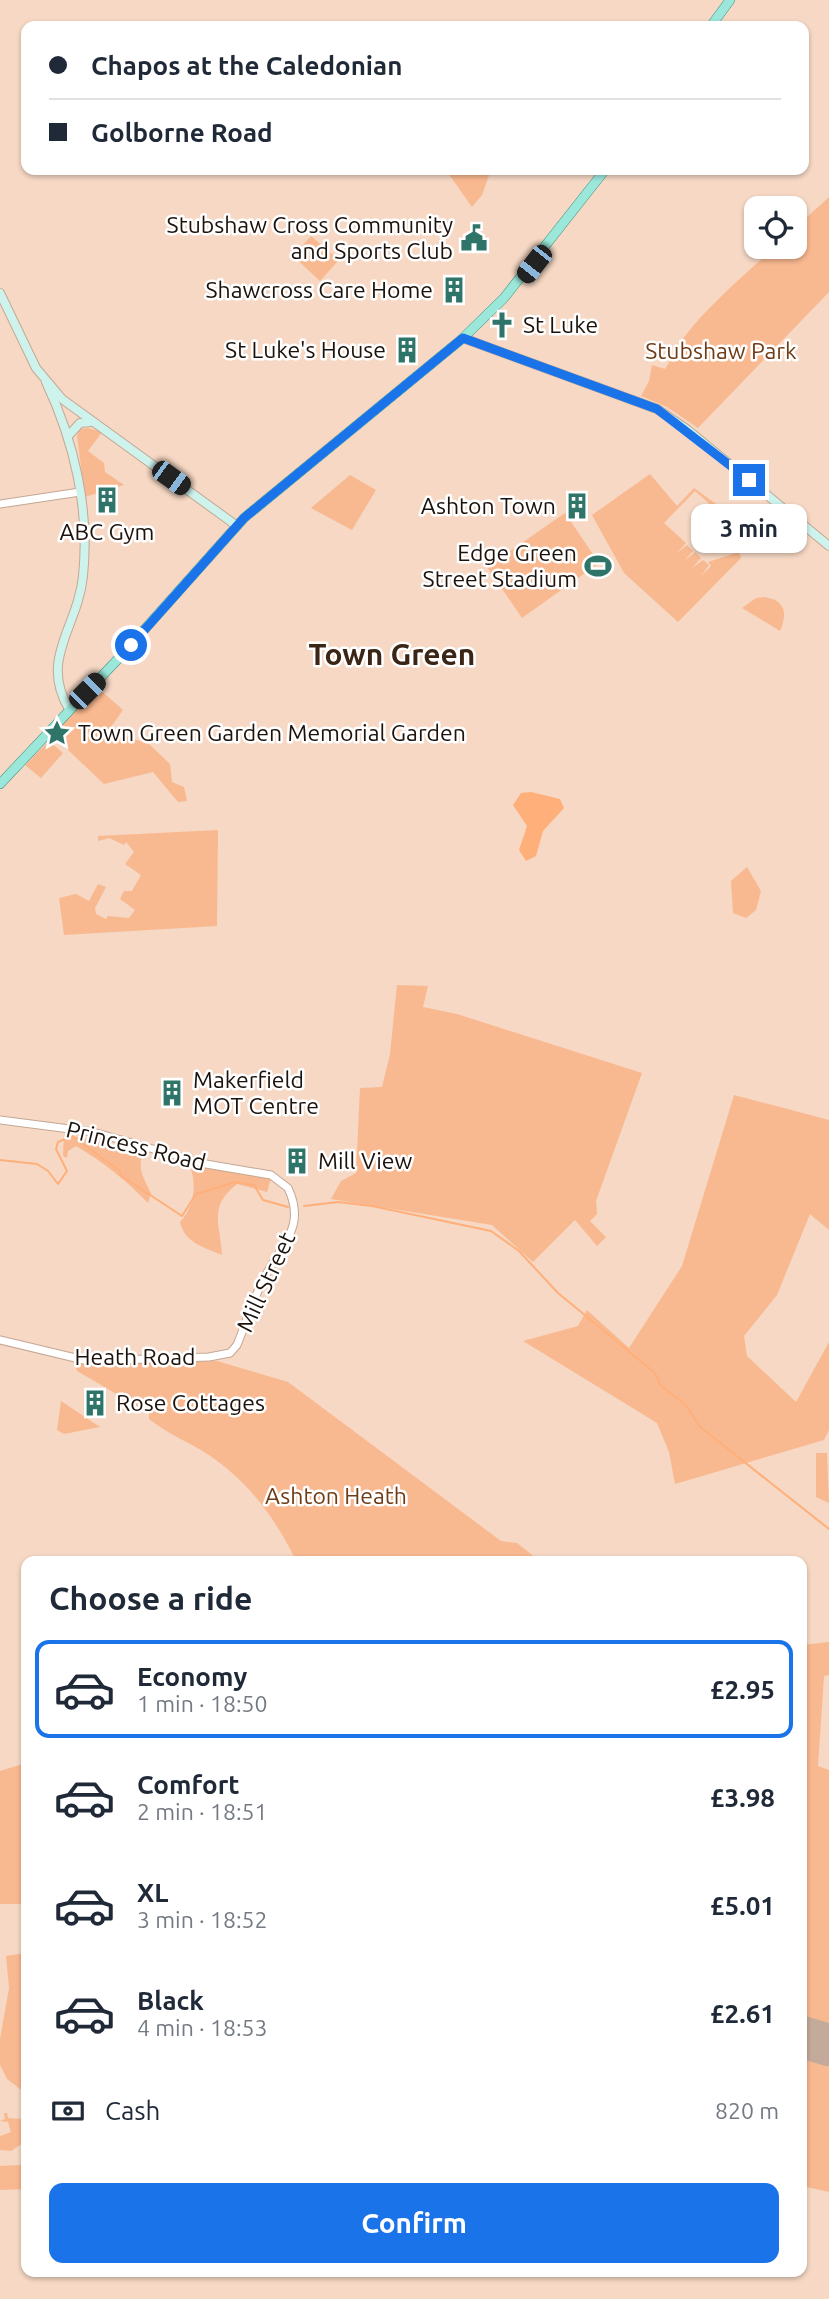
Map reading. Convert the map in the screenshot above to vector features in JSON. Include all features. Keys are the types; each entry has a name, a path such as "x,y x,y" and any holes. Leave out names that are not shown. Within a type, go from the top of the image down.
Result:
{"main road":[{"path":"714,21 730,0"},
{"path":"0,784 118,659 237,526 463,338 522,280 601,175"},
{"path":"0,293 13,325 46,382 69,435 80,492 83,576 80,595 55,665 59,692 69,709"},
{"path":"463,338 657,409 697,437 829,546"},
{"path":"450,349 477,345"},
{"path":"46,382 62,399 237,526"},
{"path":"69,435 80,423 93,422"}],"street":[{"path":"0,504 80,492"},
{"name":"Princess Road","path":"0,1120 93,1132 206,1164 271,1175"},
{"name":"Mill Street","path":"230,1353 237,1345 266,1273 285,1247 293,1228 291,1193 284,1183 271,1175"},
{"name":"Heath Road","path":"0,1340 88,1361 209,1357 230,1353"}],"green space":[{"path":"450,175 489,175 482,195 472,207"},
{"name":"Stubshaw Park","path":"829,197 829,292 698,428 667,407 641,396 649,381 652,365 665,369 681,341 702,316 762,259 807,259 807,217"},
{"path":"311,236 339,260 320,281 293,256"},
{"path":"80,429 102,432 88,451 104,463 105,472 124,485 85,497 77,436"},
{"path":"650,474 677,506 694,488 726,511 720,513 695,491 664,523 686,543 676,554 687,545 693,551 684,561 695,552 701,558 692,568 703,560 709,565 701,576 711,566 708,562 745,550 739,552 741,558 678,622 624,573 592,515"},
{"path":"350,475 376,490 352,530 311,508"},
{"path":"565,513 599,563 522,618 487,567"},
{"path":"764,597 776,601 783,608 784,619 780,631 742,608 756,598"},
{"path":"98,688 123,710 111,727 133,739 148,743 170,764 172,782 184,787 187,801 178,802 153,772 104,784 48,731"},
{"path":"49,741 63,753 41,778 25,765"},
{"path":"218,830 217,926 64,935 59,898 76,894 89,901 98,884 106,887 95,908 96,914 106,919 108,916 129,918 135,910 120,899 124,891 132,891 141,875 125,864 134,852 126,842 124,845 109,838 98,841 98,836"},
{"path":"747,867 761,891 756,910 746,918 733,913 731,881"},
{"path":"397,985 428,986 423,1007 457,1014 642,1073 596,1201 597,1214 590,1221 606,1237 597,1246 575,1220 533,1262 492,1225 331,1199 341,1181 356,1173 360,1088 382,1087 390,1054"},
{"path":"734,1095 829,1120 829,1230 810,1214 777,1295 744,1336 747,1356 796,1402 829,1342 829,1430 824,1440 675,1484 669,1452 657,1423 523,1341 578,1326 587,1310 629,1348 682,1266"},
{"path":"64,1134 144,1152 141,1168 151,1193 148,1203 114,1172 76,1146 68,1151 67,1158 63,1156"},
{"path":"189,1163 271,1178 267,1192 237,1184 222,1200 218,1225 222,1255 190,1240 182,1229 180,1222 189,1209 193,1194"},
{"name":"Ashton Heath","path":"217,1361 288,1382 501,1541 517,1543 534,1556 293,1556 257,1498 231,1472 201,1450 155,1424 149,1419 149,1413 77,1371 76,1368 80,1364"},
{"path":"61,1401 100,1427 64,1434 57,1430"},
{"path":"816,1453 827,1453 829,1503 816,1497"},
{"path":"829,1642 829,1675 824,1676 818,1766 829,1770 829,2192 807,2187 807,1644"},
{"path":"21,1765 21,1904 0,1904 0,1771"},
{"path":"21,1954 21,2090 7,2079 0,2065 0,2039 9,1988 6,1956"},
{"path":"4,2113 7,2113 8,2118 21,2119 21,2144 11,2151 0,2150 0,2136 11,2132 8,2122 0,2121 5,2119"},
{"path":"21,2165 21,2189 0,2190 0,2166"}],"shaded area":[{"path":"531,792 560,799 564,808 543,831 536,856 526,861 519,850 527,826 513,805 521,793"}],"waterway":[{"path":"0,1160 37,1164 48,1171 58,1184 67,1171 56,1149 58,1142 72,1136 120,1171 120,1175 182,1216 196,1194 236,1182 254,1185 263,1200 288,1207"},
{"path":"304,1206 338,1202 372,1206 491,1231 519,1251 558,1293 655,1373 661,1386 685,1404 700,1427 829,1529"}],"runway":[{"path":"807,2038 829,2045"}],"place":[{"name":"Stubshaw Cross Community and Sports Club","path":"474,238"},
{"name":"Shawcross Care Home","path":"454,290"},
{"name":"St Luke","path":"502,325"},
{"name":"St Luke's House","path":"407,350"},
{"name":"ABC Gym","path":"107,500"},
{"name":"Ashton Town","path":"577,506"},
{"name":"Edge Green Street Stadium","path":"598,566"},
{"name":"Town Green Garden Memorial Garden","path":"57,733"},
{"name":"Makerfield MOT Centre","path":"172,1093"},
{"name":"Mill View","path":"297,1161"},
{"name":"Rose Cottages","path":"95,1403"}],"district":[{"name":"Town Green","path":"392,655"}],"route":[{"path":"131,645 244,518 463,338 657,409 688,430 749,480"}]}
